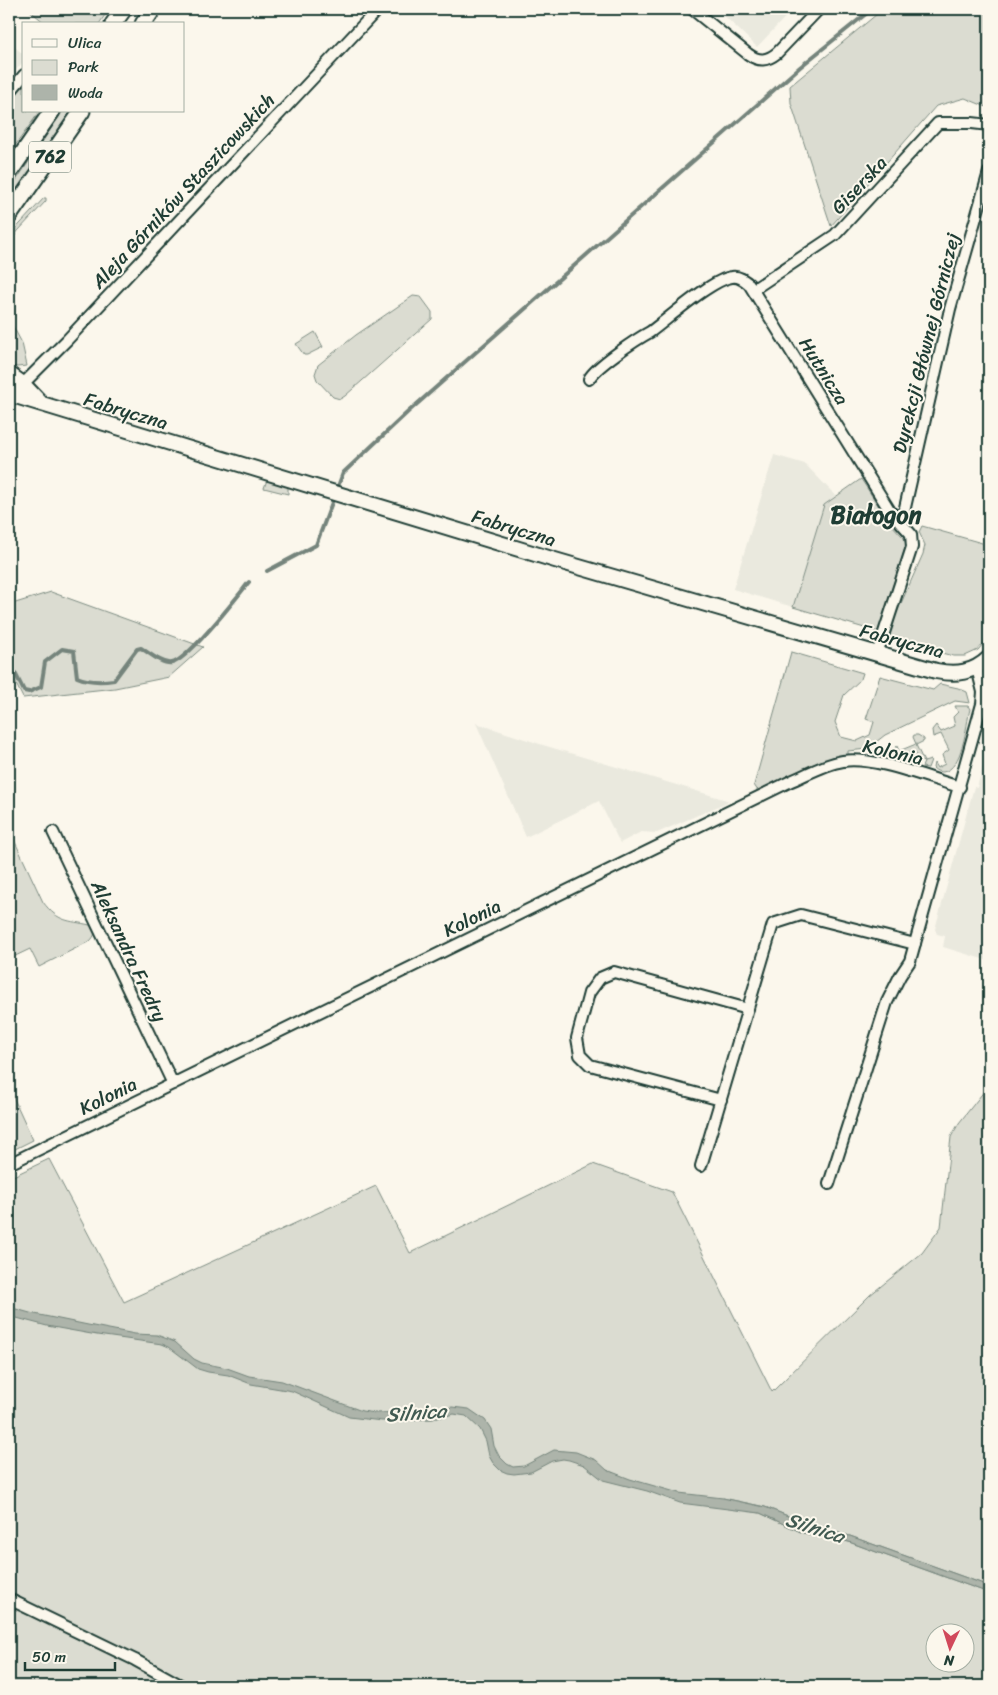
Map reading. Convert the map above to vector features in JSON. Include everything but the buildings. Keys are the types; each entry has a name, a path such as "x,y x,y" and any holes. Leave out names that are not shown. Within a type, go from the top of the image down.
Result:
{"main road":[{"path":"114,22 124,9"},
{"path":"144,22 153,9"},
{"name":"762","path":"9,173 51,112"},
{"name":"762","path":"13,210 81,112"},
{"path":"9,224 13,210"},
{"name":"Fabryczna","path":"9,374 23,384 42,404"},
{"name":"Fabryczna","path":"10,395 555,560 877,654 947,673 968,672 977,668"},
{"path":"977,668 989,658"}],"street":[{"name":"Aleja Górników Staszicowskich","path":"10,395 67,340 378,9"},
{"path":"692,9 748,54 755,59 762,60 771,58 777,53 819,9"},
{"path":"9,93 22,77"},
{"name":"Giserska","path":"754,289 835,235 938,123 989,125"},
{"name":"Dyrekcji Głównej Górniczej","path":"899,521 904,512 950,309 989,172"},
{"name":"Hutnicza","path":"589,379 595,371 638,338 650,332 718,282 732,277 739,277 749,284 754,289 890,512 911,534 912,547 877,654"},
{"path":"829,1184 887,1002 910,961 915,944 983,699 977,668"},
{"name":"Kolonia","path":"9,1164 781,786 833,763 858,759 877,762 960,787"},
{"name":"Aleksandra Fredry","path":"53,832 173,1084"},
{"path":"701,1166 773,924 802,915 915,944"},
{"path":"720,1100 590,1064 580,1055 577,1038 589,993 600,978 614,972 748,1009"},
{"path":"9,1599 135,1660 182,1686"}],"shaded area":[{"path":"717,9 793,9 757,47"},
{"path":"9,42 22,53 22,63 9,78"},
{"path":"774,455 805,464 836,496 824,505 793,607 733,589"},
{"path":"476,723 730,801 657,833 641,832 620,843 599,801 526,837"},
{"path":"984,761 989,763 989,961 943,947 945,936 937,934 935,929 974,787 977,788"}],"green space":[{"path":"28,9 109,9 100,22 44,22"},
{"path":"883,9 989,9 989,108 965,98 936,106 831,226 791,103 790,86"},
{"path":"22,87 22,112 39,112 9,154 9,103"},
{"path":"62,112 71,112 9,203 9,191"},
{"path":"46,198 46,201 18,231 9,244 9,236"},
{"path":"413,296 421,297 432,312 432,319 345,396 340,399 333,397 317,380 315,374 318,365 356,335"},
{"path":"9,319 22,343 27,366 17,367 9,365"},
{"path":"315,332 323,347 304,355 296,344"},
{"path":"861,479 889,522 904,538 906,545 878,632 793,607 824,505"},
{"path":"267,480 288,486 288,494 264,488"},
{"path":"922,526 989,545 989,629 984,643 978,650 965,656 953,656 889,639 890,628 923,554 925,545 919,532"},
{"path":"51,592 203,647 169,677 115,688 23,698 9,670 9,605"},
{"path":"791,652 863,673 861,679 844,695 835,722 841,737 857,741 870,735 874,722 866,719 880,676 933,690 940,684 958,688 967,692 970,703 955,701 885,735 867,749 848,751 848,754 818,763 758,791 754,785"},
{"path":"955,706 968,706 970,709 962,745 955,763 950,769 939,772 933,768 934,763 937,768 945,764 942,755 949,750 941,734 933,737 932,730 936,725 941,732 955,726 953,717 958,712"},
{"path":"914,735 924,739 924,741 916,745 924,762 916,759 913,764 916,754 913,751 910,752 905,762 907,755 899,753 897,759 893,751 897,746 899,751 916,744"},
{"path":"931,760 928,768 922,767 924,762"},
{"path":"9,829 43,902 59,917 93,926 95,932 90,941 39,967 30,949 9,959"},
{"path":"989,1085 989,1586 850,1536 816,1527 765,1507 723,1498 721,1506 760,1513 803,1533 849,1542 989,1593 989,1686 9,1686 9,1178 49,1159 124,1302 376,1186 410,1253 593,1164 672,1192 772,1392 870,1295 922,1253 941,1227 951,1137 959,1123"},
{"path":"9,1088 33,1140 9,1152"}],"water":[{"name":"Silnica","path":"9,1307 135,1334 157,1335 175,1342 194,1359 202,1363 227,1368 249,1376 282,1381 362,1411 375,1413 426,1412 452,1407 469,1409 485,1420 491,1429 494,1446 499,1456 513,1467 524,1466 554,1450 576,1452 596,1460 607,1470 630,1479 679,1493 723,1498 765,1507 816,1527 850,1536 989,1586 989,1593 849,1542 803,1533 760,1513 680,1503 647,1491 603,1480 584,1465 569,1460 552,1461 531,1472 507,1473 500,1470 493,1463 480,1429 466,1416 454,1414 433,1419 382,1421 349,1417 292,1391 251,1384 228,1375 198,1369 169,1347 162,1344 47,1326 9,1316"}],"waterway":[{"path":"267,571 316,545 343,473 408,412 800,67 872,9"},
{"path":"9,668 12,667 24,691 29,692 41,687 45,662 62,649 74,651 77,677 91,681 114,680 137,649 141,648 160,660 172,663 180,659 200,640 249,582"}],"district":[{"name":"Białogon","path":"876,515"}]}
